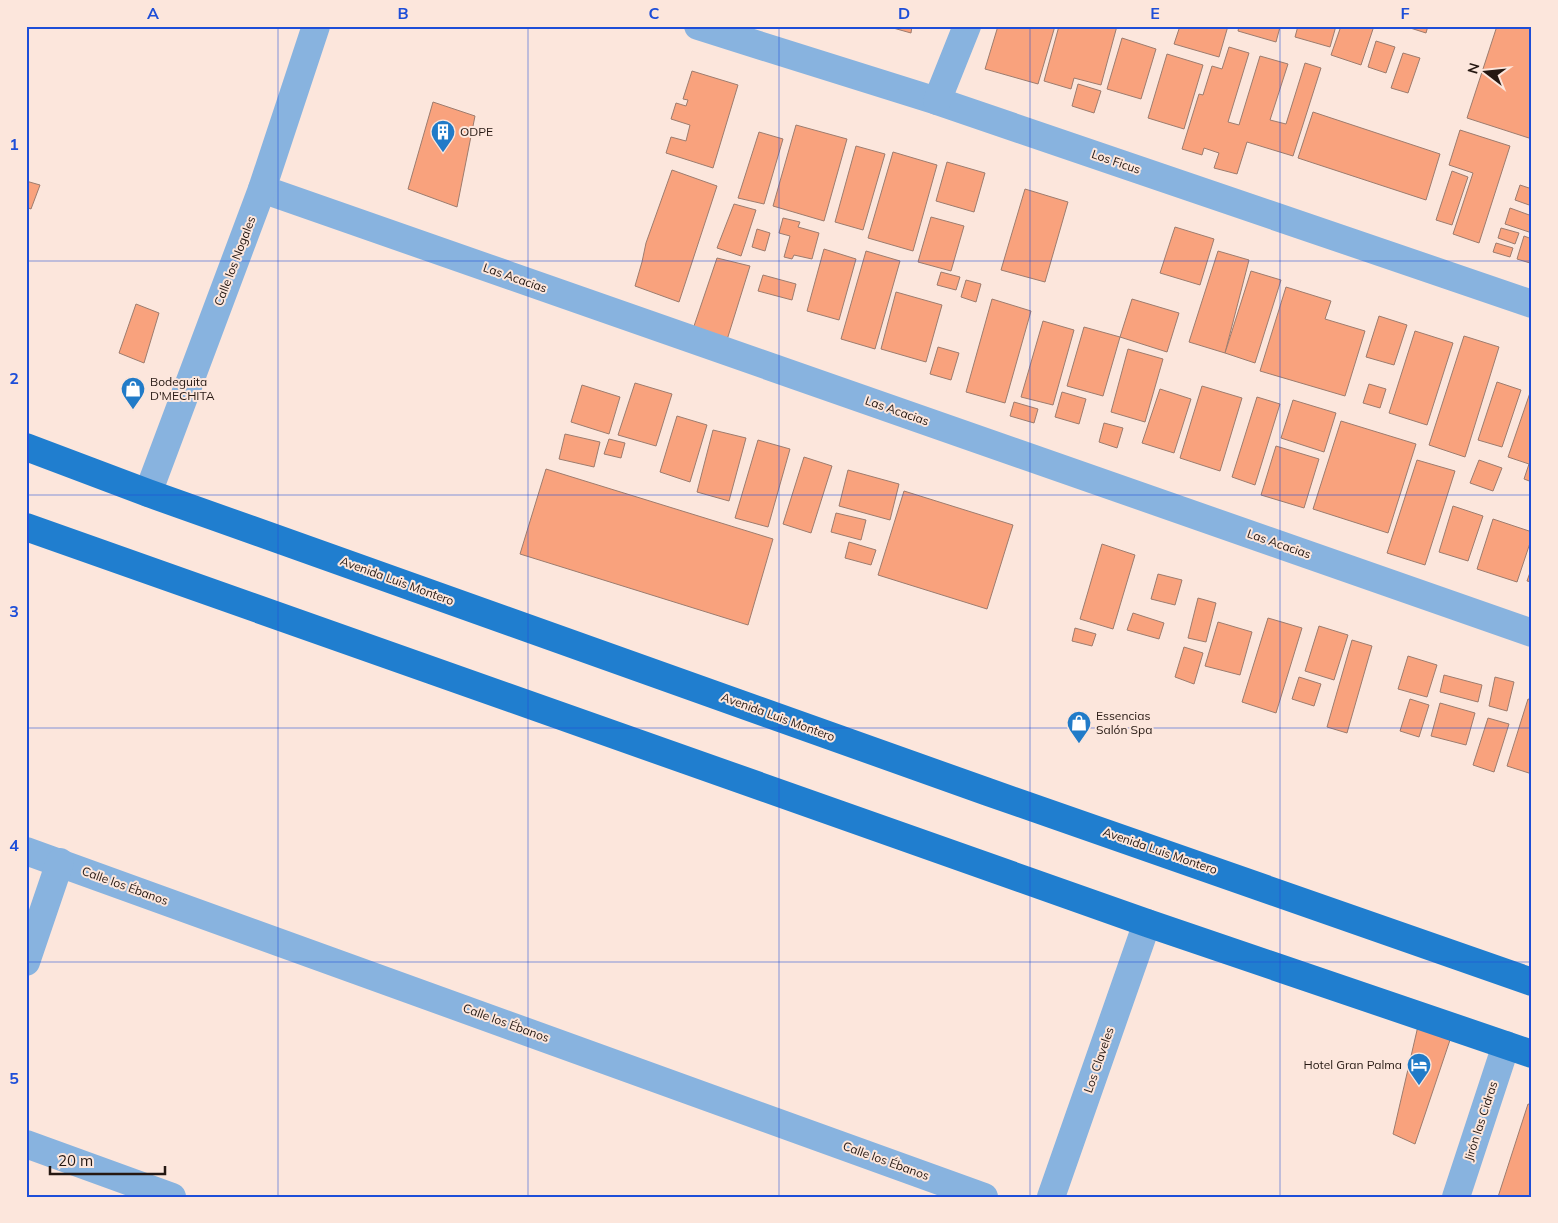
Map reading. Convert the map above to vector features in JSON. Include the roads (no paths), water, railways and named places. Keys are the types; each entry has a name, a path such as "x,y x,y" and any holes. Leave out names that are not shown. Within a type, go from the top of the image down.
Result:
{"main road":[{"name":"Avenida Luis Montero","path":"26,447 148,493 988,792 1532,982"},
{"path":"26,527 1147,923 1532,1054"}],"street":[{"name":"Calle los Nogales","path":"148,493 262,189 316,26"},
{"name":"Los Ficus","path":"698,26 937,101 1532,304"},
{"path":"937,101 967,26"},
{"name":"Las Acacias","path":"262,189 1532,633"},
{"name":"Calle los Ébanos","path":"26,851 984,1197"},
{"path":"26,962 60,862"},
{"name":"Los Claveles","path":"1051,1197 1147,923"},
{"name":"Jirón las Cidras","path":"1456,1197 1506,1045"},
{"path":"26,1144 172,1197"}],"place":[{"name":"ODPE","path":"443,153"},
{"name":"Bodeguita D'MECHITA","path":"133,410"},
{"name":"Essencias Salón Spa","path":"1079,744"},
{"name":"Hotel Gran Palma","path":"1419,1086"}]}
